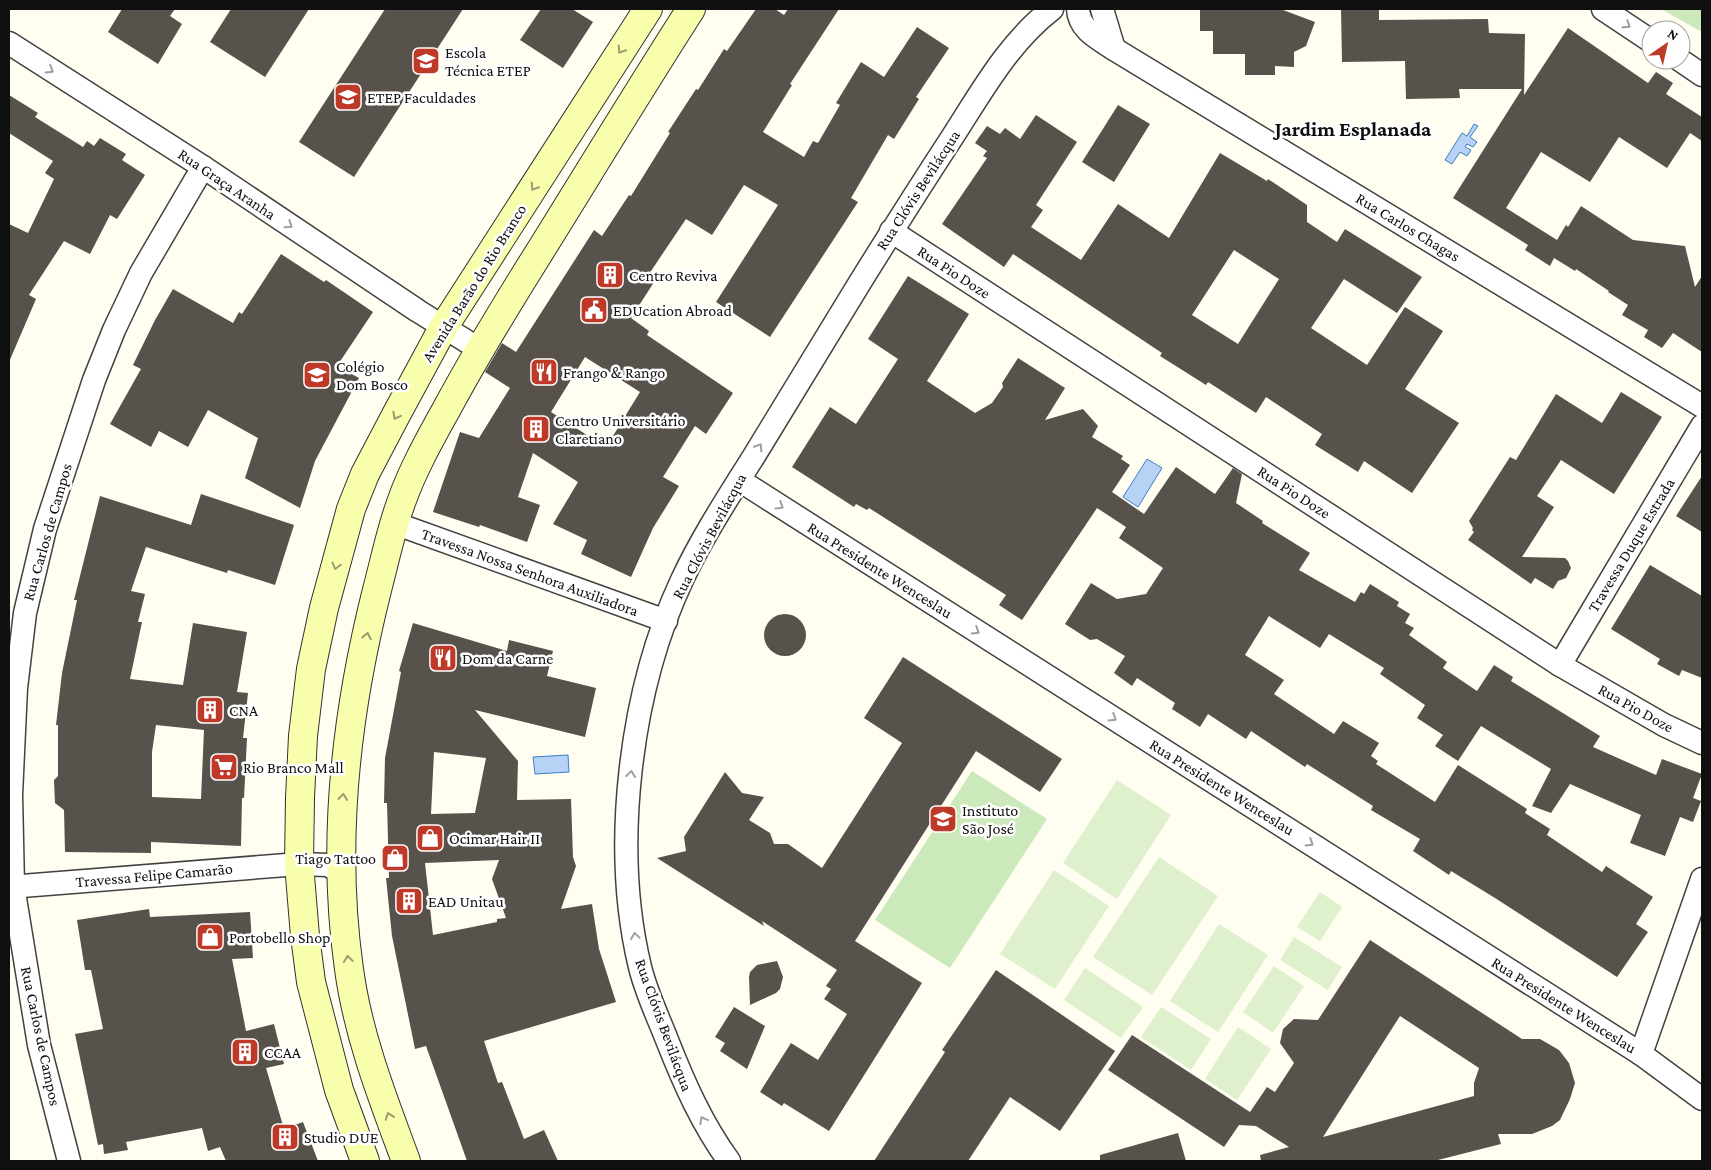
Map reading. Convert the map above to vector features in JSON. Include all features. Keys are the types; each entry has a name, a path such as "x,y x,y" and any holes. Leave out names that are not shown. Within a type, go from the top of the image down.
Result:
{"main road":[{"name":"Avenida Barão do Rio Branco","path":"365,1161 339,1090 312,982 305,936 299,864 303,736 311,669 324,608 350,510 370,465 443,328 648,9"},
{"path":"406,1161 380,1090 358,1017 349,970 341,873 342,802 354,698 371,614 394,523 403,497 432,435 479,349 691,9"}],"street":[{"name":"Rua Clóvis Bevilácqua","path":"729,1161 711,1136 688,1093 641,970 630,904 626,848 629,790 635,739 648,676 682,579 739,480 891,231 992,74 1015,45 1052,9"},
{"name":"Rua Carlos Chagas","path":"1078,9 1084,27 1114,49 1702,406"},
{"path":"1102,9 1114,49"},
{"path":"1603,9 1641,34"},
{"name":"Rua Graça Aranha","path":"9,43 203,167 443,328 479,349"},
{"path":"1691,68 1702,75"},
{"name":"Rua Carlos de Campos","path":"69,1161 39,1045 11,886 11,795 16,688 25,613 45,529 94,380 114,330 141,273 203,167"},
{"name":"Rua Pio Doze","path":"891,231 1560,664 1664,725 1702,743"},
{"name":"Travessa Duque Estrada","path":"1560,664 1702,426"},
{"name":"Rua Presidente Wenceslau","path":"739,480 1641,1054 1702,1099"},
{"name":"Travessa Nossa Senhora Auxiliadora","path":"394,523 666,621"},
{"name":"Travessa Felipe Camarão","path":"11,886 299,864 328,865 341,873"},
{"path":"1641,1054 1702,879"}],"green space":[{"path":"1661,9 1702,9 1702,32 1691,26 1691,20 1681,20"},
{"path":"972,771 1047,819 950,968 875,920"},
{"path":"1117,780 1171,815 1117,899 1063,863"},
{"path":"1159,857 1218,896 1152,995 1093,957"},
{"path":"1054,870 1109,906 1055,989 1000,954"},
{"path":"1320,892 1342,907 1320,941 1297,927"},
{"path":"1219,924 1268,955 1218,1032 1170,1001"},
{"path":"1294,937 1342,967 1328,990 1280,960"},
{"path":"1274,966 1304,986 1273,1033 1243,1012"},
{"path":"1085,968 1143,1007 1121,1038 1064,1000"},
{"path":"1161,1007 1211,1039 1191,1070 1141,1037"},
{"path":"1238,1027 1271,1049 1237,1100 1205,1079"}],"water":[{"path":"1474,124 1478,126 1470,137 1477,142 1473,147 1467,144 1465,147 1471,150 1467,156 1460,152 1452,164 1445,160 1462,133 1467,136"},
{"path":"1147,459 1162,468 1138,507 1123,497"},
{"path":"568,755 569,772 535,774 533,757"}],"building":[{"path":"122,9 175,9 170,16 182,24 158,64 108,32"},
{"path":"231,9 309,9 265,77 210,42"},
{"path":"385,9 463,9 354,177 299,142"},
{"path":"541,9 572,9 593,22 563,68 520,40"},
{"path":"756,9 775,9 784,15 788,9 839,9 790,84 792,85 763,132 804,157 813,141 818,143 840,105 836,103 861,62 884,77 917,27 949,48 916,97 919,99 894,139 888,135 851,198 858,202 770,337 716,302 778,205 744,185 712,235 686,219 649,274 656,279 631,318 649,331 647,335 733,393 706,434 695,426 663,477 679,486 653,528 631,577 581,554 587,540 553,524 578,482 533,453 518,497 540,505 527,542 480,525 479,527 433,512 460,432 479,438 510,388 485,372 502,343 516,352 594,230 602,236 629,195 631,196 670,133 668,132 696,89 698,90 724,49 727,51","holes":["585,357 640,392 608,444 592,434 590,437 551,412"]},
{"path":"1200,9 1283,10 1315,22 1306,46 1294,52 1294,67 1275,66 1275,75 1245,75 1245,54 1213,54 1213,31 1200,31"},
{"path":"1341,9 1379,9 1379,20 1488,19 1489,33 1525,34 1524,95 1568,28 1648,83 1656,72 1673,83 1666,94 1702,117 1702,141 1690,133 1667,168 1619,137 1590,182 1541,152 1506,208 1557,240 1581,206 1633,240 1685,246 1695,287 1702,276 1702,352 1673,333 1662,348 1644,337 1648,330 1622,315 1628,305 1609,291 1576,269 1575,271 1554,258 1550,266 1525,250 1528,245 1453,198 1522,89 1459,89 1460,98 1406,99 1405,61 1342,62"},
{"path":"9,95 38,113 35,117 83,147 87,141 94,146 100,138 126,154 122,160 145,175 117,219 110,215 90,254 64,241 29,295 36,299 9,362 9,224 28,233 54,179 45,173 53,161 9,133"},
{"path":"1118,105 1150,124 1114,182 1082,162"},
{"path":"1036,115 1077,142 1036,205 1043,210 1031,227 1081,260 1118,204 1169,238 1220,153 1267,181 1268,179 1307,205 1307,222 1337,242 1345,229 1422,277 1397,313 1344,279 1311,328 1367,365 1405,307 1443,331 1405,389 1459,423 1412,493 1364,461 1358,472 1315,445 1322,434 1266,397 1256,413 1208,382 1206,385 1160,356 1162,353 1013,254 1004,267 942,224 987,158 983,156 987,151 975,143 987,126 1000,134 1005,128 1020,139","holes":["1234,250 1279,279 1238,344 1192,315"]},
{"path":"281,254 324,282 326,280 373,312 337,366 359,378 315,461 300,508 245,478 258,438 208,410 188,447 159,431 151,447 110,424 141,369 133,365 173,289 233,323 239,312 242,314"},
{"path":"908,276 969,314 927,381 975,413 992,403 1003,387 1002,383 1018,358 1065,388 1045,420 1083,409 1098,426 1092,437 1123,456 1121,459 1130,465 1112,492 1144,514 1176,467 1215,494 1233,468 1242,474 1236,503 1263,521 1262,523 1310,553 1299,570 1355,602 1361,592 1364,594 1370,584 1399,602 1397,606 1410,614 1405,623 1414,628 1409,635 1447,662 1443,668 1477,691 1494,665 1513,677 1511,681 1600,736 1593,747 1656,775 1662,759 1702,774 1693,798 1701,801 1693,822 1680,817 1665,856 1630,843 1641,815 1570,784 1551,813 1532,806 1551,769 1481,726 1458,761 1435,746 1443,735 1417,718 1425,705 1380,674 1384,668 1329,634 1320,648 1269,616 1245,655 1284,680 1274,694 1334,734 1343,721 1379,743 1371,756 1378,761 1376,764 1435,802 1458,765 1527,809 1525,813 1550,829 1547,835 1602,872 1606,866 1653,897 1636,924 1648,932 1617,977 1495,898 1451,871 1449,875 1413,851 1420,839 1371,810 1373,806 1307,764 1305,767 1251,731 1246,739 1208,714 1200,727 1172,709 1175,703 1137,678 1132,686 1114,673 1125,656 1097,639 1090,640 1065,624 1091,583 1117,599 1146,594 1163,568 1119,538 1126,527 1097,508 1022,620 999,605 1006,595 869,508 867,510 856,504 854,507 792,467 830,407 856,424 898,359 868,339"},
{"path":"1621,392 1662,417 1614,494 1561,460 1537,496 1554,507 1522,557 1565,558 1571,568 1566,578 1558,581 1553,589 1535,578 1531,584 1468,540 1474,532 1469,521 1510,457 1516,460 1556,394 1602,423"},
{"path":"1702,476 1702,532 1676,516"},
{"path":"201,494 294,525 275,585 228,570 227,573 146,547 131,591 145,594 138,622 142,622 130,679 183,685 193,623 247,632 237,692 248,693 243,738 247,738 244,798 242,798 241,846 151,842 151,853 65,852 64,810 55,803 54,780 58,776 58,725 56,725 62,673 77,600 74,600 100,496 191,525","holes":["156,725 204,730 201,799 152,797 152,752"]},
{"path":"1650,565 1702,596 1702,678 1682,670 1679,676 1657,664 1660,659 1611,629"},
{"path":"789,614 797,617 803,623 806,635 803,647 797,653 781,656 773,653 767,647 764,631 767,623 773,617"},
{"path":"413,623 507,651 509,640 553,651 547,676 596,688 585,737 475,710 518,761 517,800 571,799 573,857 576,866 561,909 592,904 599,949 616,1002 484,1041 498,1083 502,1082 524,1139 544,1130 558,1161 467,1161 426,1046 415,1049 392,936 386,878 389,878 387,803 384,803 385,758 401,672 399,671","holes":["434,752 486,758 475,813 431,814","499,860 492,879 506,918 497,919 497,922 433,935 425,863"]},
{"path":"903,657 1062,759 1040,792 976,751 855,941 922,983 829,1131 784,1103 782,1106 760,1092 791,1043 818,1060 847,1014 824,999 831,989 826,986 837,970 762,921 764,926 657,858 686,851 684,837 725,772 742,793 764,797 749,820 770,833 774,844 788,844 822,868 902,743 864,718"},
{"path":"149,909 150,917 250,912 253,958 232,959 246,1031 274,1024 284,1064 266,1068 284,1129 303,1122 318,1161 226,1161 220,1147 208,1151 202,1128 126,1142 128,1150 104,1154 103,1144 98,1145 75,1034 103,1029 91,970 85,970 77,920"},
{"path":"1370,940 1522,1039 1540,1039 1559,1050 1569,1063 1575,1083 1560,1120 1552,1126 1532,1134 1498,1134 1501,1144 1434,1161 1261,1161 1260,1155 1289,1147 1256,1126 1239,1125 1224,1147 1108,1070 1132,1035 1250,1112 1267,1087 1275,1092 1294,1063 1280,1043 1283,1029 1294,1019 1318,1020","holes":["1400,1016 1479,1068 1474,1083 1474,1096 1323,1137"]},
{"path":"777,961 783,977 780,989 776,993 750,1005 750,972 757,965"},
{"path":"996,970 1115,1051 1060,1131 1010,1097 968,1161 874,1161 945,1052 942,1050"},
{"path":"734,1007 765,1026 747,1069 720,1051 725,1043 715,1037"},
{"path":"1178,1133 1186,1161 1100,1161 1100,1155"}],"place":[{"name":"Escola Técnica ETEP","path":"426,61"},
{"name":"ETEP Faculdades","path":"348,97"},
{"name":"Centro Reviva","path":"610,275"},
{"name":"EDUcation Abroad","path":"594,310"},
{"name":"Frango & Rango","path":"544,372"},
{"name":"Colégio Dom Bosco","path":"317,375"},
{"name":"Centro Universitário Claretiano","path":"536,429"},
{"name":"Dom da Carne","path":"443,658"},
{"name":"CNA","path":"210,710"},
{"name":"Rio Branco Mall","path":"224,767"},
{"name":"Instituto São José","path":"943,819"},
{"name":"Ocimar Hair II","path":"430,838"},
{"name":"Tiago Tattoo","path":"395,858"},
{"name":"EAD Unitau","path":"409,901"},
{"name":"Portobello Shop","path":"210,937"},
{"name":"CCAA","path":"245,1052"},
{"name":"Studio DUE","path":"285,1137"}],"district":[{"name":"Jardim Esplanada","path":"1353,129"}]}
